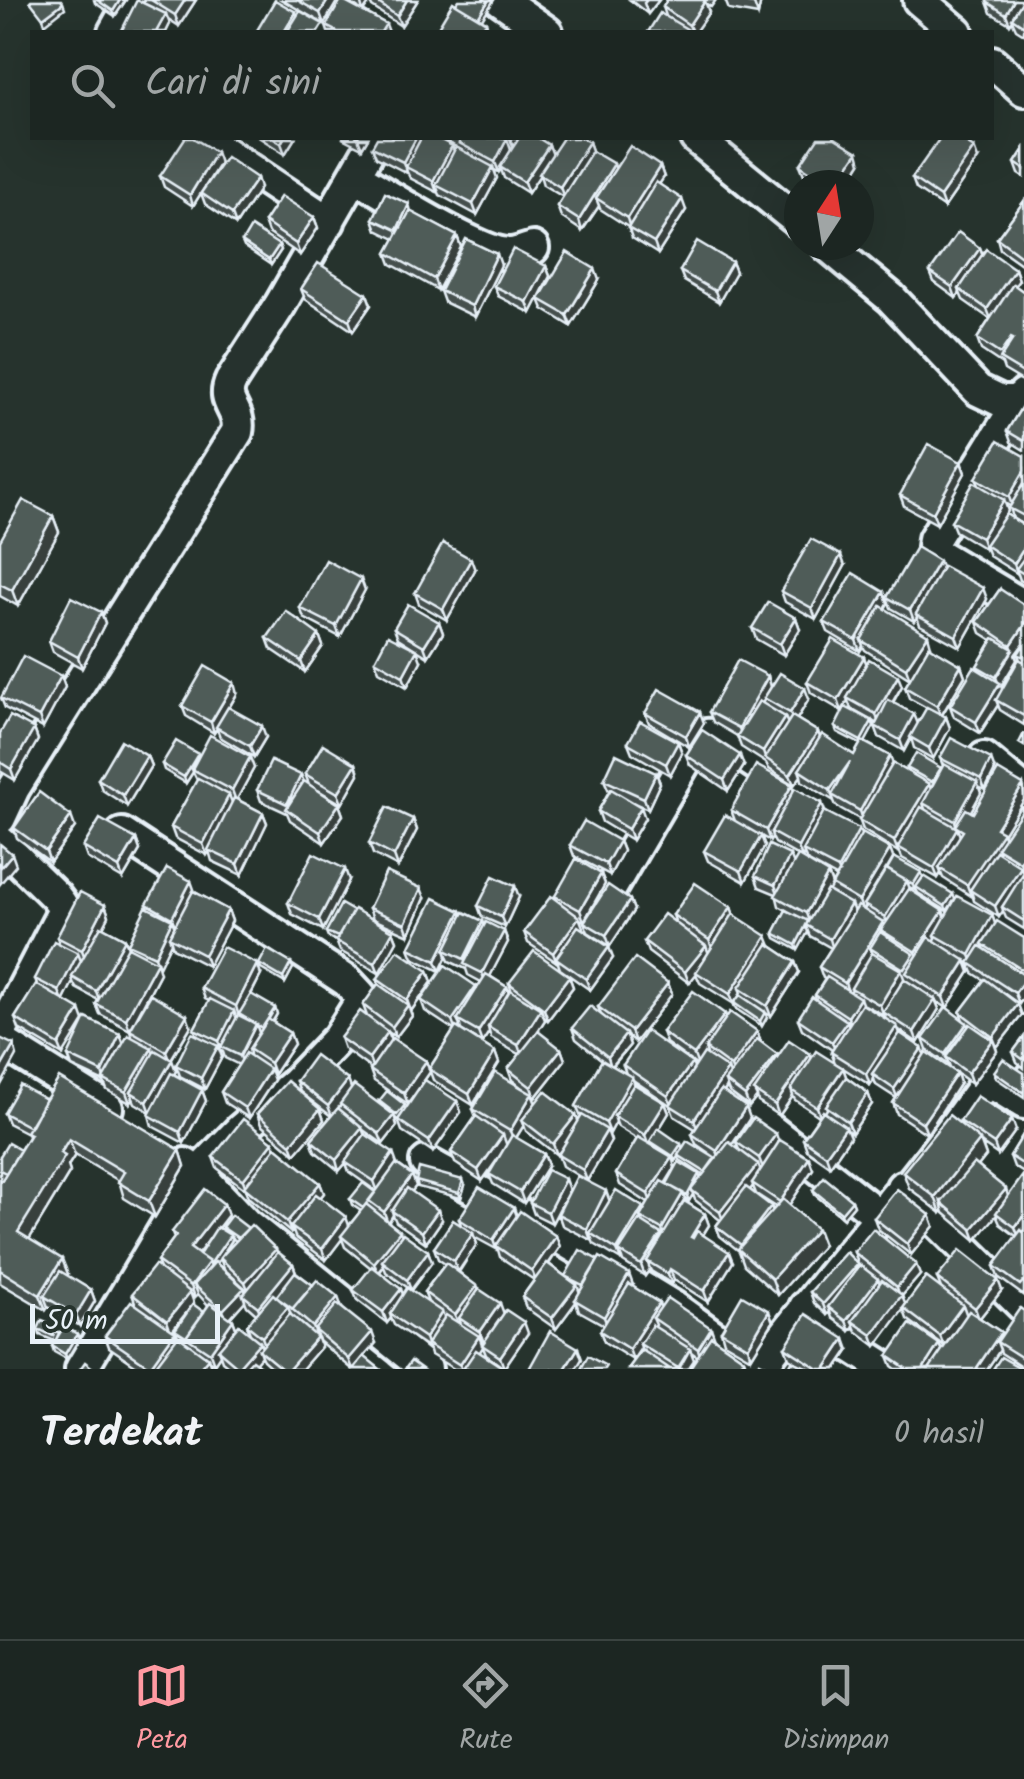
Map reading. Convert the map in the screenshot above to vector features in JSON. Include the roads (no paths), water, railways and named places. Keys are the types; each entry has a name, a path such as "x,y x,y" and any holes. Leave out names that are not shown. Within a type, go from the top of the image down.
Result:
{"street":[{"path":"115,30 132,0"},
{"path":"501,0 544,30"},
{"path":"919,0 955,30"},
{"path":"994,64 1024,90"},
{"path":"207,140 329,222"},
{"path":"0,818 14,788 236,432 239,421 226,391 375,140"},
{"path":"698,140 784,210"},
{"path":"355,176 447,229 496,252 511,254 533,248"},
{"path":"844,260 891,298 978,390 1000,401 1015,401 1024,394"},
{"path":"1024,394 934,539 933,547 937,554 1024,606"},
{"path":"594,917 697,741 708,735 1024,937"},
{"path":"984,758 1024,791"},
{"path":"94,1365 198,1173 338,1038 358,1006 360,995 347,981 122,834"},
{"path":"0,842 55,896 63,912 0,1037 127,1122"},
{"path":"426,1162 672,1306 759,1369 902,1188 911,1183 953,1132 1024,1032"},
{"path":"987,1080 1024,1103"},
{"path":"730,1098 881,1217"},
{"path":"155,1143 198,1173 246,1224 426,1369"},
{"path":"902,1188 1024,1307"},
{"path":"805,1307 840,1339 887,1369"}]}
